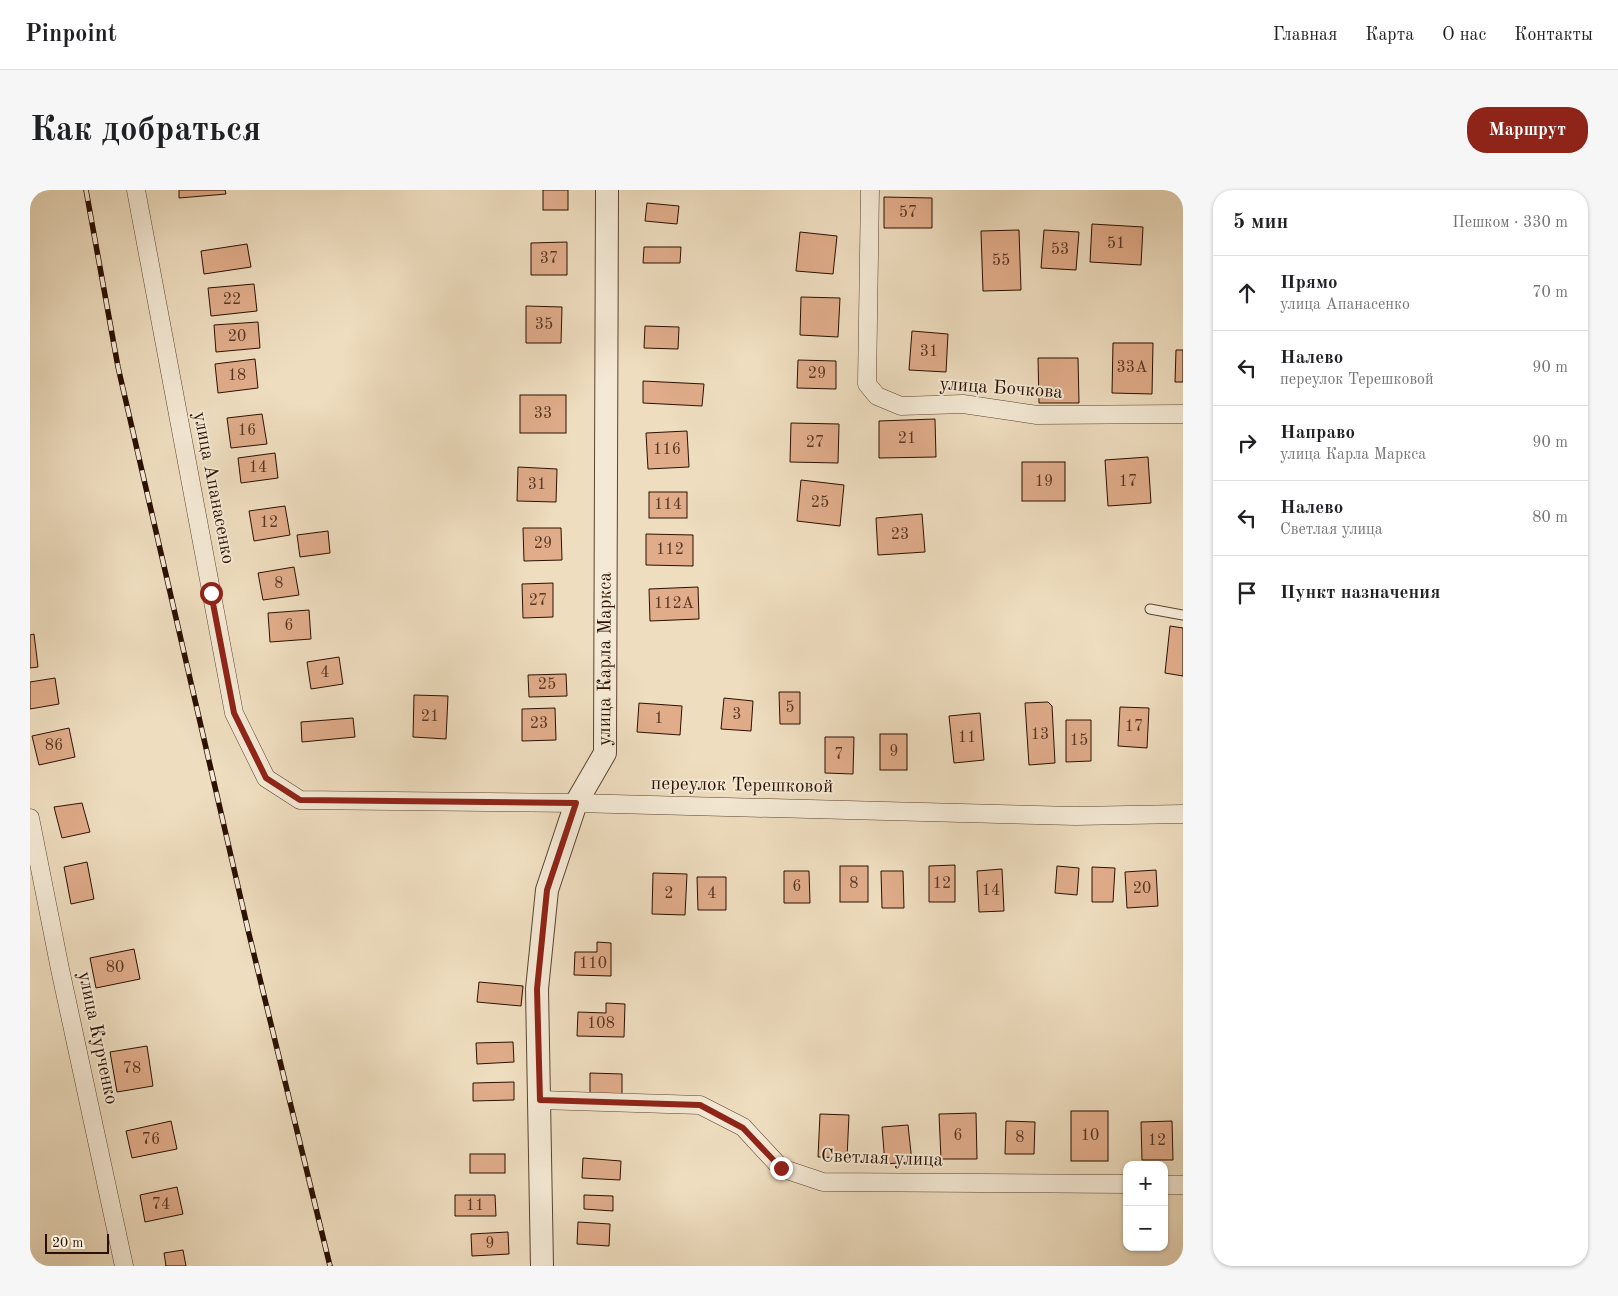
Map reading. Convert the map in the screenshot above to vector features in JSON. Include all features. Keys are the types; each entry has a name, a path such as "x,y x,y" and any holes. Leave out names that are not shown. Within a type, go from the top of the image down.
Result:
{"street":[{"name":"улица Апанасенко","path":"136,190 234,713 266,778 300,800"},
{"name":"улица Карла Маркса","path":"542,1266 537,989 547,890 576,803 605,753 607,190"},
{"name":"улица Бочкова","path":"870,190 867,384 877,396 901,406 963,404 1037,415 1183,414"},
{"name":"переулок Терешковой","path":"300,800 576,803 1075,816 1183,814"},
{"name":"улица Курченко","path":"30,818 64,988 124,1266"},
{"name":"Светлая улица","path":"540,1100 700,1105 743,1128 781,1168 822,1182 1123,1184"},
{"path":"1168,1185 1183,1185"}],"lane":[{"path":"1150,609 1183,615"}],"building":[{"path":"179,190 225,190 226,194 179,198"},
{"path":"543,190 568,190 568,210 543,210"},
{"path":"884,197 932,198 932,228 884,228"},
{"path":"647,203 679,206 677,224 645,221"},
{"path":"1092,224 1143,227 1141,265 1090,262"},
{"path":"1019,230 1021,290 983,291 981,231"},
{"path":"1044,230 1079,232 1076,270 1041,268"},
{"path":"800,232 837,236 833,274 796,271"},
{"path":"567,242 567,275 531,275 531,243"},
{"path":"247,244 251,267 204,274 201,251"},
{"path":"644,247 681,247 680,263 643,263"},
{"path":"254,284 257,311 211,316 208,288"},
{"path":"801,297 840,298 838,337 800,335"},
{"path":"526,306 562,307 561,343 526,343"},
{"path":"258,322 260,348 216,352 214,325"},
{"path":"645,326 679,327 678,349 644,348"},
{"path":"912,331 948,334 946,372 909,370"},
{"path":"1113,343 1153,343 1152,394 1112,393"},
{"path":"1176,350 1183,350 1183,382 1175,382"},
{"path":"1038,358 1078,358 1079,403 1039,403"},
{"path":"255,359 258,388 218,393 215,364"},
{"path":"798,360 836,361 836,389 797,388"},
{"path":"643,381 704,384 702,406 643,403"},
{"path":"520,395 566,395 566,433 520,433"},
{"path":"262,414 267,444 231,448 227,418"},
{"path":"935,419 936,457 879,458 879,421"},
{"path":"791,423 839,424 838,463 790,462"},
{"path":"687,431 689,467 648,469 646,433"},
{"path":"275,453 278,478 241,483 238,458"},
{"path":"1148,457 1151,503 1108,506 1105,460"},
{"path":"1022,462 1065,462 1065,501 1022,501"},
{"path":"518,467 557,469 556,502 517,501"},
{"path":"801,480 844,485 840,526 797,521"},
{"path":"649,492 687,492 687,518 649,518"},
{"path":"285,506 290,535 254,541 249,511"},
{"path":"922,514 925,552 878,555 876,518"},
{"path":"523,528 561,528 562,560 524,561"},
{"path":"328,531 330,553 300,557 297,535"},
{"path":"646,534 693,535 693,566 646,565"},
{"path":"294,567 299,595 263,600 258,573"},
{"path":"553,583 553,617 523,618 522,584"},
{"path":"698,587 699,619 650,621 649,589"},
{"path":"309,610 311,639 270,642 268,613"},
{"path":"1170,626 1183,628 1183,676 1165,673"},
{"path":"34,634 38,667 30,668 30,635"},
{"path":"339,657 343,684 311,689 307,662"},
{"path":"566,674 567,696 529,697 528,675"},
{"path":"55,678 59,704 30,709 30,682"},
{"path":"779,692 800,692 800,724 780,724"},
{"path":"414,695 448,696 446,739 413,737"},
{"path":"724,698 753,701 751,731 721,729"},
{"path":"1048,702 1052,706 1055,763 1029,765 1025,703"},
{"path":"639,703 682,706 680,735 637,732"},
{"path":"1120,707 1149,708 1147,748 1118,746"},
{"path":"555,708 556,740 522,741 522,709"},
{"path":"980,713 984,760 954,763 949,716"},
{"path":"353,718 355,737 302,742 301,722"},
{"path":"1066,720 1091,720 1091,761 1066,762"},
{"path":"69,728 75,757 39,765 32,736"},
{"path":"880,734 907,734 907,770 880,770"},
{"path":"825,737 854,737 853,774 825,773"},
{"path":"82,803 90,832 62,838 54,807"},
{"path":"87,862 94,899 71,904 64,867"},
{"path":"955,865 955,902 929,902 929,866"},
{"path":"840,866 868,866 868,902 840,902"},
{"path":"1057,866 1079,868 1077,895 1055,893"},
{"path":"1092,867 1115,868 1113,902 1092,902"},
{"path":"1002,869 1004,911 979,912 977,871"},
{"path":"1156,870 1158,906 1127,908 1125,872"},
{"path":"784,871 809,871 810,903 784,903"},
{"path":"881,871 903,871 904,908 882,908"},
{"path":"653,873 687,874 685,915 652,914"},
{"path":"697,877 726,877 726,910 698,910"},
{"path":"597,942 611,943 611,976 574,975 575,952 597,952"},
{"path":"134,949 140,979 96,988 90,958"},
{"path":"479,982 523,986 521,1006 477,1002"},
{"path":"606,1003 625,1004 624,1037 577,1036 578,1012 606,1013"},
{"path":"513,1042 514,1062 477,1064 476,1043"},
{"path":"147,1046 153,1086 117,1092 110,1052"},
{"path":"590,1073 622,1074 622,1095 590,1094"},
{"path":"514,1082 514,1100 473,1101 473,1083"},
{"path":"1071,1111 1108,1111 1108,1161 1071,1161"},
{"path":"976,1113 977,1159 941,1159 939,1114"},
{"path":"820,1114 849,1115 847,1158 818,1157"},
{"path":"171,1121 177,1149 132,1158 126,1131"},
{"path":"1006,1121 1035,1122 1034,1154 1005,1154"},
{"path":"1172,1121 1173,1160 1142,1160 1141,1122"},
{"path":"908,1125 912,1162 885,1164 882,1127"},
{"path":"470,1154 505,1154 505,1173 470,1173"},
{"path":"583,1158 621,1161 620,1180 582,1178"},
{"path":"177,1187 183,1214 145,1222 140,1195"},
{"path":"455,1195 495,1195 496,1216 455,1216"},
{"path":"584,1195 613,1196 613,1211 584,1209"},
{"path":"578,1222 610,1224 609,1246 577,1244"},
{"path":"508,1232 509,1254 472,1256 471,1234"},
{"path":"183,1250 186,1266 166,1266 164,1253"}],"railway":[{"path":"86,190 118,367 249,934 330,1266"}],"route":[{"path":"211,593 234,713 266,778 300,800 576,803 547,890 537,989 540,1100 700,1105 743,1128 781,1168"}]}
